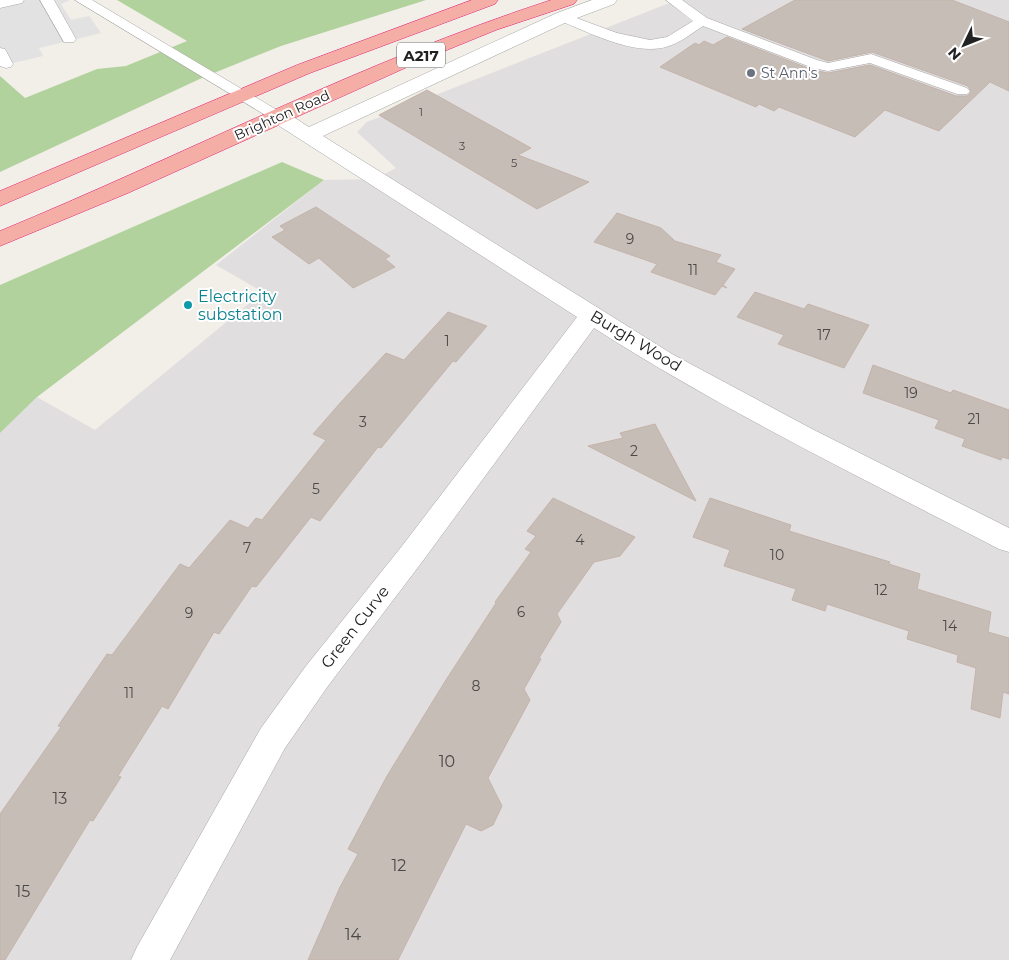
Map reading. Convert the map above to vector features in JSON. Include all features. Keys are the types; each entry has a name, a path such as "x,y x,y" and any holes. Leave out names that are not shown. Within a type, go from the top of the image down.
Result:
{"highway":[{"name":"Brighton Road","path":"0,199 242,95 380,39 489,0"},
{"name":"Brighton Road","path":"0,239 57,216 277,116 480,30 566,9"}],"street":[{"name":"Brighton Road","path":"309,135 566,9 608,0"},
{"name":"Burgh Wood","path":"277,116 663,360 803,436 1009,541"},
{"name":"Green Curve","path":"150,960 273,738 317,676 568,348 591,314"}],"lane":[{"path":"0,4 17,0"},
{"path":"47,0 69,39"},
{"path":"82,0 277,116"},
{"path":"673,0 702,21 813,64 828,67 871,58 962,91"},
{"path":"566,9 625,40 646,44 660,44 673,40 702,21"}],"shaded area":[{"path":"0,0 70,0 61,4 71,20 89,16 101,33 39,48 43,56 0,66"},
{"path":"677,0 1009,0 1009,960 0,960 0,433 37,397 95,430 263,292 216,265 324,180 375,179 396,168 357,132 367,122"}],"green space":[{"path":"117,0 426,0 281,46 204,77 0,172 0,76 25,98 97,69 126,66 187,41"},
{"path":"282,162 324,180 37,397 0,433 0,285"}],"building":[{"path":"795,0 952,0 1009,22 1009,91 990,82 939,131 885,110 855,137 779,107 774,111 759,104 756,107 660,67 695,43 699,45 704,41 713,45 727,37 813,70 828,73 870,65 956,96 967,96 971,92 968,86 872,52 828,61 742,29"},
{"path":"427,90 531,148 518,155 589,182 537,209 379,115"},
{"path":"316,207 390,256 385,259 395,267 353,288 319,258 309,264 272,237 285,230 280,226"},
{"path":"617,213 661,228 675,241 721,255 716,262 735,269 723,285 727,288 722,286 715,295 651,272 657,264 594,242"},
{"path":"755,292 804,309 808,304 869,325 844,368 778,344 784,335 737,317"},
{"path":"448,312 487,326 456,362 453,361 381,448 378,447 320,521 311,517 256,587 252,586 219,634 214,632 168,709 162,706 118,776 121,777 93,821 90,820 5,960 0,960 0,814 61,727 58,726 107,654 112,655 180,564 189,568 230,520 248,528 256,518 262,520 326,440 313,434 341,402 386,353 404,360"},
{"path":"873,365 951,393 953,390 1009,410 1009,459 1002,457 1001,460 962,446 965,439 935,428 939,420 863,393"},
{"path":"655,424 696,501 588,446 623,438 620,433"},
{"path":"553,498 635,537 620,556 594,562 557,614 561,622 539,658 541,659 524,689 530,700 488,778 502,806 493,825 481,831 466,824 398,960 308,960 340,887 358,854 348,849 387,776 444,683 495,602 531,552 525,549 536,536 527,531"},
{"path":"710,498 791,525 789,531 890,562 889,564 920,574 917,589 991,612 988,632 1009,638 1009,694 1003,692 1000,718 971,709 976,668 957,662 958,655 907,639 909,631 827,604 825,611 792,600 796,589 724,566 730,550 693,537"}],"place":[{"name":"St Ann's","path":"751,73"},
{"name":"Electricity substation","path":"188,305"}]}
